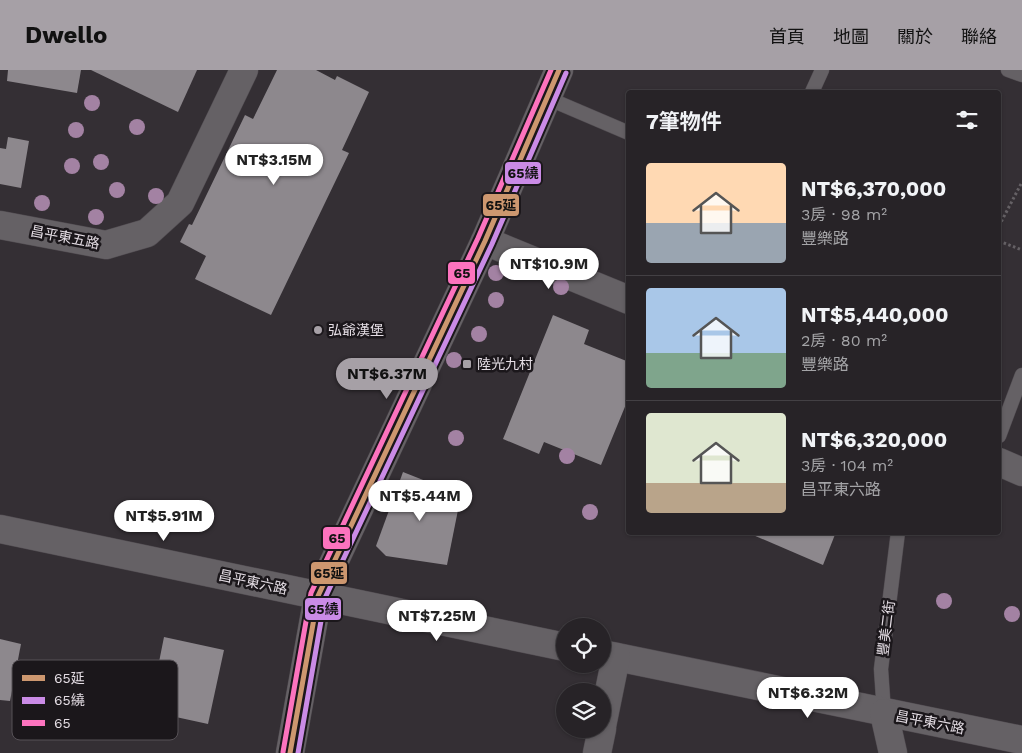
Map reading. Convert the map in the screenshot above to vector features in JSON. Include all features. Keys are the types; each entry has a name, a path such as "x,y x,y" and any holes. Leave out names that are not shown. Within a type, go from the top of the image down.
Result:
{"street":[{"name":"昌平東五路","path":"0,225 106,245 147,233 180,203 244,70"},
{"path":"290,753 318,596 485,241 559,70"},
{"path":"485,241 626,299"},
{"path":"1001,463 1022,472"},
{"name":"昌平東六路","path":"0,529 556,645"},
{"name":"昌平東六路","path":"611,656 1022,740"},
{"name":"豐美二街","path":"884,713 893,753"},
{"path":"597,753 600,738"}],"lane":[{"path":"813,90 822,70"},
{"path":"1008,70 1022,75"},
{"path":"547,98 626,132"},
{"path":"1001,431 1022,375"},
{"name":"豐美二街","path":"884,713 881,669 898,535"}],"path":[{"path":"1001,222 1022,182"},
{"path":"1001,242 1022,250"}],"building":[{"path":"8,70 81,70 77,93 7,81"},
{"path":"91,70 197,70 178,112"},
{"path":"277,70 316,70 335,80 337,76 369,92 342,150 349,153 271,315 195,279 206,256 180,242 189,224 192,225 245,115 253,119"},
{"path":"8,137 29,141 21,188 0,184 0,148 6,149"},
{"path":"553,315 589,330 584,344 626,361 626,404 601,465 544,442 539,454 503,439"},
{"path":"403,472 461,495 447,565 386,556 376,546"},
{"path":"753,535 835,535 823,565"},
{"path":"164,637 224,650 208,724 178,717 178,660 159,660"},
{"path":"0,639 21,644 18,660 12,660 10,701 0,700"}],"transit line":[{"name":"65","path":"283,752 311,593 478,238 551,70"},
{"name":"65延","path":"290,753 318,596 485,241 559,70"},
{"name":"65繞","path":"298,753 325,598 492,244 566,73"}],"place":[{"name":"弘爺漢堡","path":"318,330"},
{"name":"陸光九村","path":"467,364"}]}
